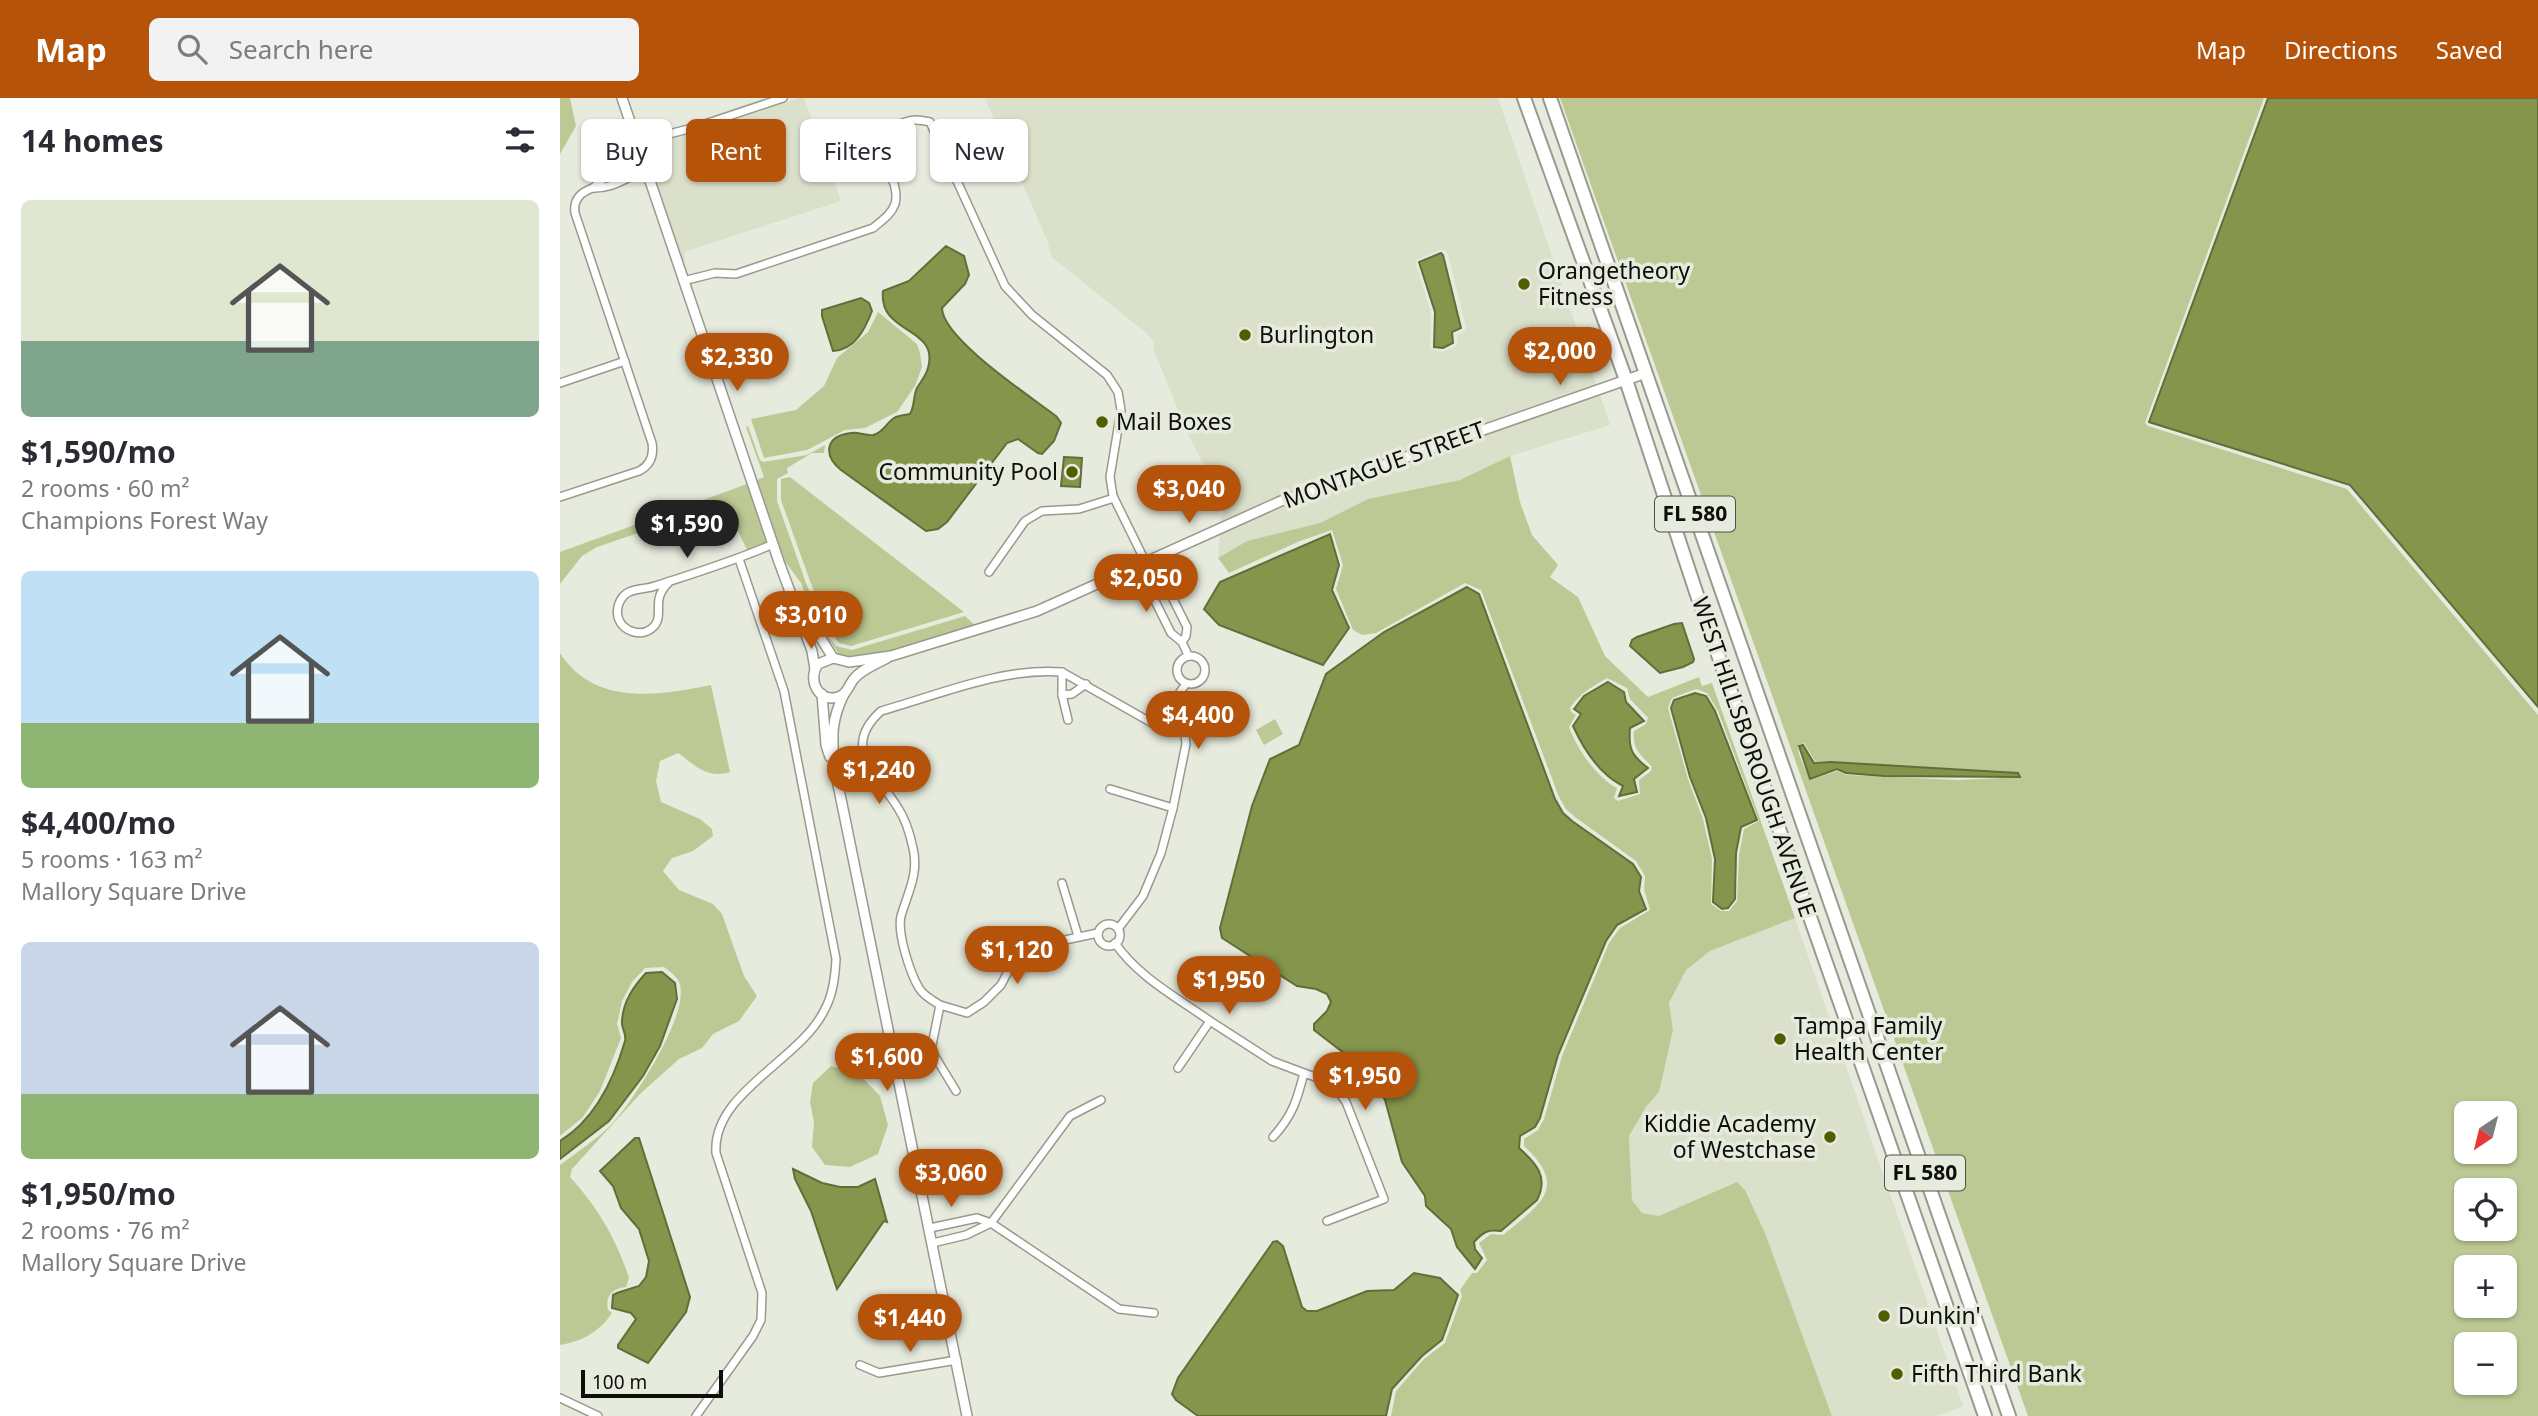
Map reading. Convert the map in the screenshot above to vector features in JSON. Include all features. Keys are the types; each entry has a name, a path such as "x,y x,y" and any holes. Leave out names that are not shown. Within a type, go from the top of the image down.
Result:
{"main road":[{"name":"WEST HILLSBOROUGH AVENUE","path":"1524,98 1626,380 1696,592 1985,1416"},
{"name":"WEST HILLSBOROUGH AVENUE","path":"1550,98 2009,1416"}],"street":[{"path":"622,98 629,119"},
{"path":"672,133 783,98"},
{"path":"683,281 715,273 736,274 873,228 887,216 895,204 896,190 882,153 883,136 887,130 914,118 930,122 1005,286 1032,315 1107,375 1118,392 1121,410 1110,477 1114,498 1146,563 1163,579 1187,627 1182,642"},
{"path":"560,497 639,471 653,456 653,443 575,213 574,207 580,194 599,182"},
{"path":"650,182 812,651 815,669 813,681 822,694 826,745 834,765"},
{"path":"560,383 625,361"},
{"name":"MONTAGUE STREET","path":"834,658 849,662 891,656 1037,611 1281,501 1646,373"},
{"path":"989,572 1025,522 1042,511 1079,509 1114,498"},
{"path":"670,581 659,598 658,620 651,629 641,633 630,631 621,624 616,613 627,592 739,559 773,544"},
{"path":"696,1416 752,1336 761,1320 763,1305 762,1293 718,1160 715,1140 719,1124 734,1104 813,1028 830,998 836,959 784,691 739,559"},
{"path":"1146,563 1148,587 1171,633 1182,642 1188,655"},
{"path":"795,602 834,658 822,661 815,669"},
{"path":"1188,655 1198,656 1206,667 1203,678 1195,684 1186,684 1177,675 1178,663 1188,655"},
{"name":"MONTAGUE STREET","path":"844,694 857,676 891,656"},
{"path":"1118,929 1112,924 1105,925 1098,933 1031,947 1016,956 1001,985 984,1002 967,1013 940,1006 920,990 905,953 900,919 916,865 908,827 898,807 874,778 864,752 863,737 868,723 881,711 991,679 1040,670 1062,672 1168,732 1183,731"},
{"path":"1062,672 1062,695 1068,720"},
{"path":"1062,695 1072,694 1086,684"},
{"path":"1098,933 1099,940 1105,945 1115,943 1119,938 1118,929 1143,895 1161,853 1185,744 1180,692 1186,684"},
{"path":"822,694 831,698 844,694"},
{"path":"844,694 831,730 834,765 967,1416"},
{"path":"1110,789 1173,808"},
{"path":"1062,883 1078,936"},
{"path":"1115,943 1149,978 1272,1062 1332,1083 1346,1102 1384,1199 1327,1221"},
{"path":"940,1006 931,1050 956,1091"},
{"path":"1178,1068 1210,1021"},
{"path":"1273,1137 1295,1107 1304,1073"},
{"path":"933,1242 966,1235 991,1223 1070,1116 1101,1100"},
{"path":"930,1228 977,1218 991,1223 1119,1309 1154,1313"},
{"path":"860,1365 879,1373 957,1360"},
{"path":"560,1398 598,1416"}],"shaded area":[{"path":"560,98 570,98 576,126 560,154"},
{"path":"804,98 812,119 800,119 800,182 834,182 841,201 687,251 682,263 655,182 672,182 672,137 686,134 686,182 786,182 786,119 736,119"},
{"path":"985,98 1498,98 1596,385 1280,496 1220,522 1223,513 1217,491 1187,432 1153,348 1155,343 1052,257 1022,182 1028,182 1028,119 994,119","holes":["1442,249 1448,254 1466,328 1457,335 1458,342 1455,347 1442,352 1430,349 1431,313 1415,261"]},
{"path":"1560,98 2264,98 2145,423 2347,489 2538,715 2538,1416 2028,1416","holes":["1804,743 1815,761 2000,771 2018,773 2021,777 1959,780 1847,775 1837,771 1810,780 1799,754 1798,745"]},
{"path":"2268,98 2538,98 2538,707 2350,485 2149,422"},
{"path":"946,246 964,256 969,275 965,284 942,308 946,320 971,350 1056,416 1061,423 1054,441 1042,454 1018,439 1007,443 947,522 938,529 926,531 841,470 829,452 832,442 842,435 873,435 894,418 910,414 916,391 927,371 929,354 918,337 890,316 884,305 883,291 909,281"},
{"path":"1441,253 1461,328 1452,332 1453,343 1443,348 1434,347 1435,312 1419,262"},
{"path":"861,298 869,303 872,311 866,325 853,343 833,351 822,310"},
{"path":"878,312 917,344 920,353 922,367 915,386 897,412 865,428 845,430 807,450 764,458 751,419 796,410 824,386 837,358 868,332"},
{"path":"1600,395 1610,425 1510,456 1460,480 1368,499 1320,523 1247,541 1218,558 1220,533 1282,505"},
{"path":"748,426 763,462 807,455 825,445 824,453 812,453 787,468 788,473 777,479 777,501 806,583 828,636 836,646 852,650 965,616 976,626 886,652 839,655 813,614 801,583 784,560 757,480 764,477 746,427"},
{"path":"1510,456 1520,502 1532,535 1558,565 1550,577 1578,597 1605,656 1648,697 1699,677 1702,686 1712,683 1795,918 1710,951 1686,970 1669,1003 1673,1030 1659,1092 1646,1107 1629,1136 1632,1200 1642,1213 1659,1216 1737,1182 1745,1190 1765,1233 1832,1416 1391,1416 1396,1391 1424,1359 1445,1343 1462,1296 1460,1290 1472,1273 1477,1273 1487,1260 1479,1243 1491,1234 1503,1235 1538,1205 1544,1195 1547,1185 1545,1173 1524,1146 1524,1139 1538,1130 1544,1119 1562,1056 1609,943 1620,928 1650,910 1644,889 1645,876 1636,861 1575,817 1559,797 1481,590 1465,583 1376,633 1362,635 1353,630 1336,589 1343,565 1332,530 1300,541 1229,573 1218,558 1247,541 1320,523 1368,499 1460,480","holes":["1607,678 1627,688 1630,699 1648,718 1646,724 1634,731 1634,743 1638,752 1652,767 1651,771 1639,780 1640,794 1618,801 1614,798 1617,788 1588,762 1569,727 1576,715 1570,708 1587,691","1696,689 1707,693 1718,711 1759,821 1744,829 1739,855 1737,901 1729,911 1721,911 1711,904 1712,859 1703,819 1688,779 1668,708 1672,698"]},
{"name":"Community Pool","path":"1064,457 1082,458 1080,487 1061,486"},
{"path":"790,477 964,612 851,646 839,643 832,634 810,581 781,500 781,479"},
{"path":"747,484 767,542 747,550 735,525 641,532 597,547 582,556 560,584 560,552"},
{"path":"1330,534 1339,565 1332,590 1349,628 1323,665 1219,625 1204,609 1220,582"},
{"path":"1467,587 1479,594 1555,799 1563,813 1572,821 1633,864 1641,877 1639,891 1646,909 1617,925 1606,941 1558,1055 1540,1118 1535,1127 1520,1136 1519,1148 1531,1159 1541,1177 1542,1184 1537,1200 1501,1231 1486,1232 1474,1242 1475,1249 1482,1258 1475,1269 1457,1247 1451,1229 1426,1206 1425,1196 1402,1162 1385,1100 1358,1064 1314,1030 1314,1024 1327,1011 1331,1002 1327,994 1297,986 1222,938 1220,928 1252,806 1270,759 1299,745 1326,674 1384,632"},
{"path":"1682,623 1694,659 1683,667 1660,673 1630,646 1632,640 1637,637"},
{"path":"560,653 574,670 590,682 608,689 648,694 711,685 730,772 708,772 696,767 678,753 660,761 656,781 661,802 700,819 712,829 713,836 693,851 672,858 663,871 679,890 713,904 722,914 744,976 757,996 739,1021 713,1034 702,1048 679,1059 640,1094 572,1169 570,1177 605,1224 629,1278 626,1287 613,1291 609,1297 607,1305 612,1313 602,1325 583,1338 560,1345 560,1165 611,1125 632,1098 669,1035 681,996 678,980 664,967 645,968 632,982 622,1001 617,1024 621,1038 600,1091 583,1117 560,1136"},
{"path":"1608,682 1624,692 1626,702 1644,721 1630,728 1630,741 1635,756 1648,768 1634,779 1637,792 1619,796 1623,786 1607,775 1593,760 1573,726 1581,714 1574,709 1584,696"},
{"path":"1695,693 1706,696 1715,711 1757,820 1741,827 1736,853 1735,899 1728,908 1722,909 1713,902 1715,859 1706,818 1690,777 1671,708 1674,700"},
{"path":"1275,719 1283,734 1264,745 1256,730"},
{"path":"1803,745 1814,763 2018,773 2020,777 1884,776 1846,773 1837,769 1810,779 1799,746"},
{"path":"1795,918 1963,1406 1947,1413 1935,1416 1832,1416 1765,1233 1745,1190 1737,1183 1659,1216 1642,1213 1632,1200 1629,1136 1646,1107 1659,1092 1673,1030 1669,1003 1686,969 1710,951"},
{"path":"662,972 675,983 677,999 660,1046 643,1076 609,1121 560,1159 560,1141 593,1110 615,1070 625,1041 622,1021 630,994 646,973"},
{"path":"831,1066 859,1074 880,1096 888,1125 878,1154 850,1167 825,1165 812,1147 814,1122 810,1102 813,1083"},
{"path":"635,1138 639,1138 690,1297 686,1312 648,1363 618,1348 636,1319 631,1313 612,1308 613,1295 639,1286 646,1277 649,1261 639,1229 621,1208 613,1186 600,1171"},
{"path":"793,1169 822,1183 840,1187 858,1187 875,1179 887,1222 884,1221 837,1289 811,1211 795,1179"},
{"path":"1277,1241 1283,1246 1302,1307 1307,1311 1317,1311 1367,1291 1394,1290 1414,1273 1440,1278 1458,1295 1442,1340 1422,1356 1392,1389 1386,1416 1198,1416 1172,1394 1178,1378 1273,1242"}],"place":[{"name":"Orangetheory Fitness","path":"1524,284"},
{"name":"Burlington","path":"1245,335"},
{"name":"Mail Boxes","path":"1102,422"},
{"name":"Community Pool","path":"1072,472"},
{"name":"Tampa Family Health Center","path":"1780,1039"},
{"name":"Kiddie Academy of Westchase","path":"1830,1137"},
{"name":"Dunkin'","path":"1884,1316"},
{"name":"Fifth Third Bank","path":"1897,1374"}]}
